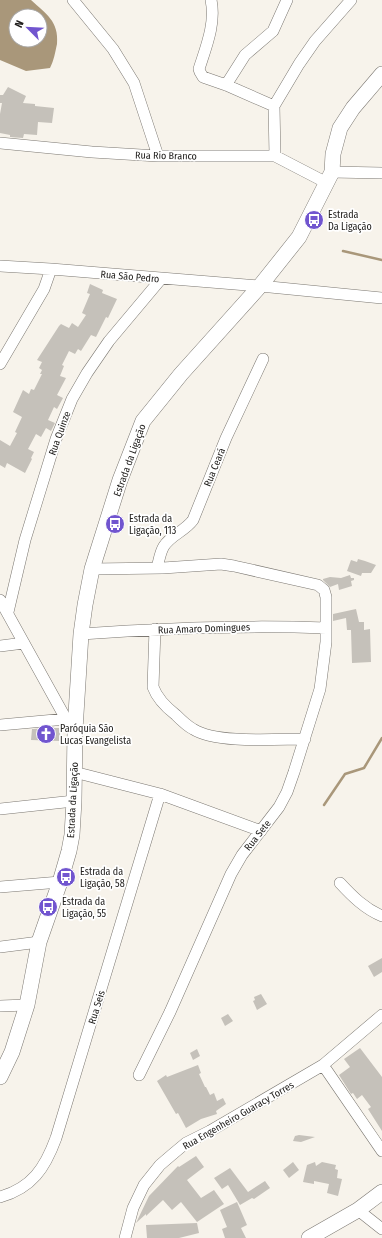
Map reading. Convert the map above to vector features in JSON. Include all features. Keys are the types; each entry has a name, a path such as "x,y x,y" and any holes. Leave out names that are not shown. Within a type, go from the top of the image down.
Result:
{"street":[{"path":"73,0 113,48 134,83 158,156"},
{"path":"211,0 213,7 212,20 200,69 202,77 226,85 274,106"},
{"path":"226,85 245,55 273,31 287,0"},
{"path":"275,156 274,106 299,64 315,41 351,0"},
{"name":"Estrada da Ligação","path":"0,1077 12,1052 27,1005 39,942 69,851 72,835 74,801 71,725 81,634 92,569 120,480 143,421 181,374 260,286 299,237 329,177 340,128 353,108 382,74"},
{"name":"Rua Rio Branco","path":"0,143 92,152 158,156 275,156 329,177"},
{"path":"329,177 382,173"},
{"name":"Rua São Pedro","path":"0,266 260,286 382,298"},
{"path":"0,364 44,289 51,269"},
{"name":"Rua Quinze","path":"8,612 27,533 56,439 72,399 87,372 109,341 161,278"},
{"name":"Rua Ceará","path":"157,568 160,554 164,546 170,539 189,526 193,520 226,438 263,359"},
{"name":"Rua Sete","path":"139,1075 172,1006 231,874 242,855 279,807 287,792 320,689 326,642 326,597 324,590 318,585 221,564 157,568"},
{"path":"92,569 157,568"},
{"path":"0,600 71,725"},
{"name":"Rua Amaro Domingues","path":"81,634 155,629 250,626 326,628"},
{"path":"155,629 152,682 155,693 171,711 192,729 204,734 230,739 305,739"},
{"path":"0,646 24,644"},
{"path":"0,725 71,725"},
{"path":"74,772 160,794 260,831"},
{"name":"Rua Seis","path":"0,1197 14,1193 27,1185 40,1171 49,1158 59,1130 160,794"},
{"path":"0,809 74,801"},
{"path":"0,887 60,882"},
{"path":"340,883 364,906 382,916"},
{"path":"0,947 39,942"},
{"path":"0,1006 27,1005"},
{"name":"Rua Engenheiro Guaracy Torres","path":"125,1238 133,1208 144,1185 165,1161 186,1144 210,1132 323,1065 382,1015"},
{"path":"323,1065 382,1151"},
{"path":"309,1238 358,1210 382,1192"},
{"path":"358,1210 382,1229"}],"shaded area":[{"path":"0,0 31,0 40,8 8,8 8,48 48,48 48,16 56,29 57,44 50,68 26,71 0,60"}],"building":[{"path":"8,87 26,96 23,103 54,108 52,123 38,122 37,135 24,134 23,138 10,137 10,135 0,133 0,114 2,103 0,103 0,95 3,95"},
{"path":"90,284 103,290 102,293 117,299 108,318 106,317 96,337 91,335 81,351 78,349 75,354 69,351 62,365 64,366 60,376 66,378 57,395 63,398 57,409 54,407 48,420 55,423 51,431 46,428 41,437 36,434 28,449 34,452 25,473 7,463 5,468 0,465 0,440 10,446 17,433 15,432 22,417 13,412 23,390 29,394 31,389 34,390 42,374 40,374 42,370 39,368 42,362 37,360 59,326 61,324 69,328 72,323 78,327 86,315 82,313 90,294 87,293"},
{"path":"358,559 376,565 371,573 362,573 361,576 347,571 351,560 357,562"},
{"path":"350,575 351,578 354,578 354,580 351,581 352,586 339,590 338,584 330,587 323,580 330,577 341,578"},
{"path":"356,609 359,622 364,622 364,630 370,629 371,662 352,663 351,630 347,630 346,618 333,621 333,614"},
{"name":"Paróquia São Lucas Evangelista","path":"60,728 60,741 31,740 32,729"},
{"path":"382,958 382,972 374,977 368,966"},
{"path":"261,994 267,1004 257,1010 253,1001 255,1000 254,997"},
{"path":"228,1014 233,1021 225,1026 221,1018"},
{"path":"360,1048 382,1077 382,1131 368,1109 371,1107 362,1095 357,1099 353,1093 351,1094 339,1075 350,1067 344,1059"},
{"path":"197,1049 200,1056 193,1060 190,1053"},
{"path":"198,1065 201,1073 199,1074 210,1095 214,1093 217,1101 223,1098 226,1104 216,1111 217,1114 201,1119 186,1128 157,1081 166,1075 167,1077"},
{"path":"295,1136 315,1137 301,1142 293,1141"},
{"path":"196,1156 204,1167 187,1180 201,1198 214,1190 224,1204 197,1222 181,1202 172,1210 163,1200 136,1223 149,1196 178,1166 179,1167"},
{"path":"293,1162 299,1170 289,1178 283,1170"},
{"path":"315,1162 316,1166 322,1162 336,1165 335,1169 338,1170 337,1178 342,1179 338,1196 327,1193 329,1184 314,1181 314,1184 303,1182 307,1165"},
{"path":"230,1168 248,1192 265,1181 270,1188 254,1199 252,1198 240,1205 228,1185 222,1189 214,1178"},
{"path":"237,1202 247,1225 241,1228 246,1238 225,1238 222,1229 227,1227 220,1210"},
{"path":"197,1223 199,1233 179,1238 147,1238 146,1225"}],"waterway":[{"path":"343,251 382,260"},
{"path":"324,805 345,774 364,768 382,738"}],"place":[{"name":"Estrada Da Ligação","path":"314,220"},
{"name":"Estrada da Ligação, 113","path":"115,524"},
{"name":"Paróquia São Lucas Evangelista","path":"46,734"},
{"name":"Estrada da Ligação, 58","path":"66,877"},
{"name":"Estrada da Ligação, 55","path":"48,907"}]}
